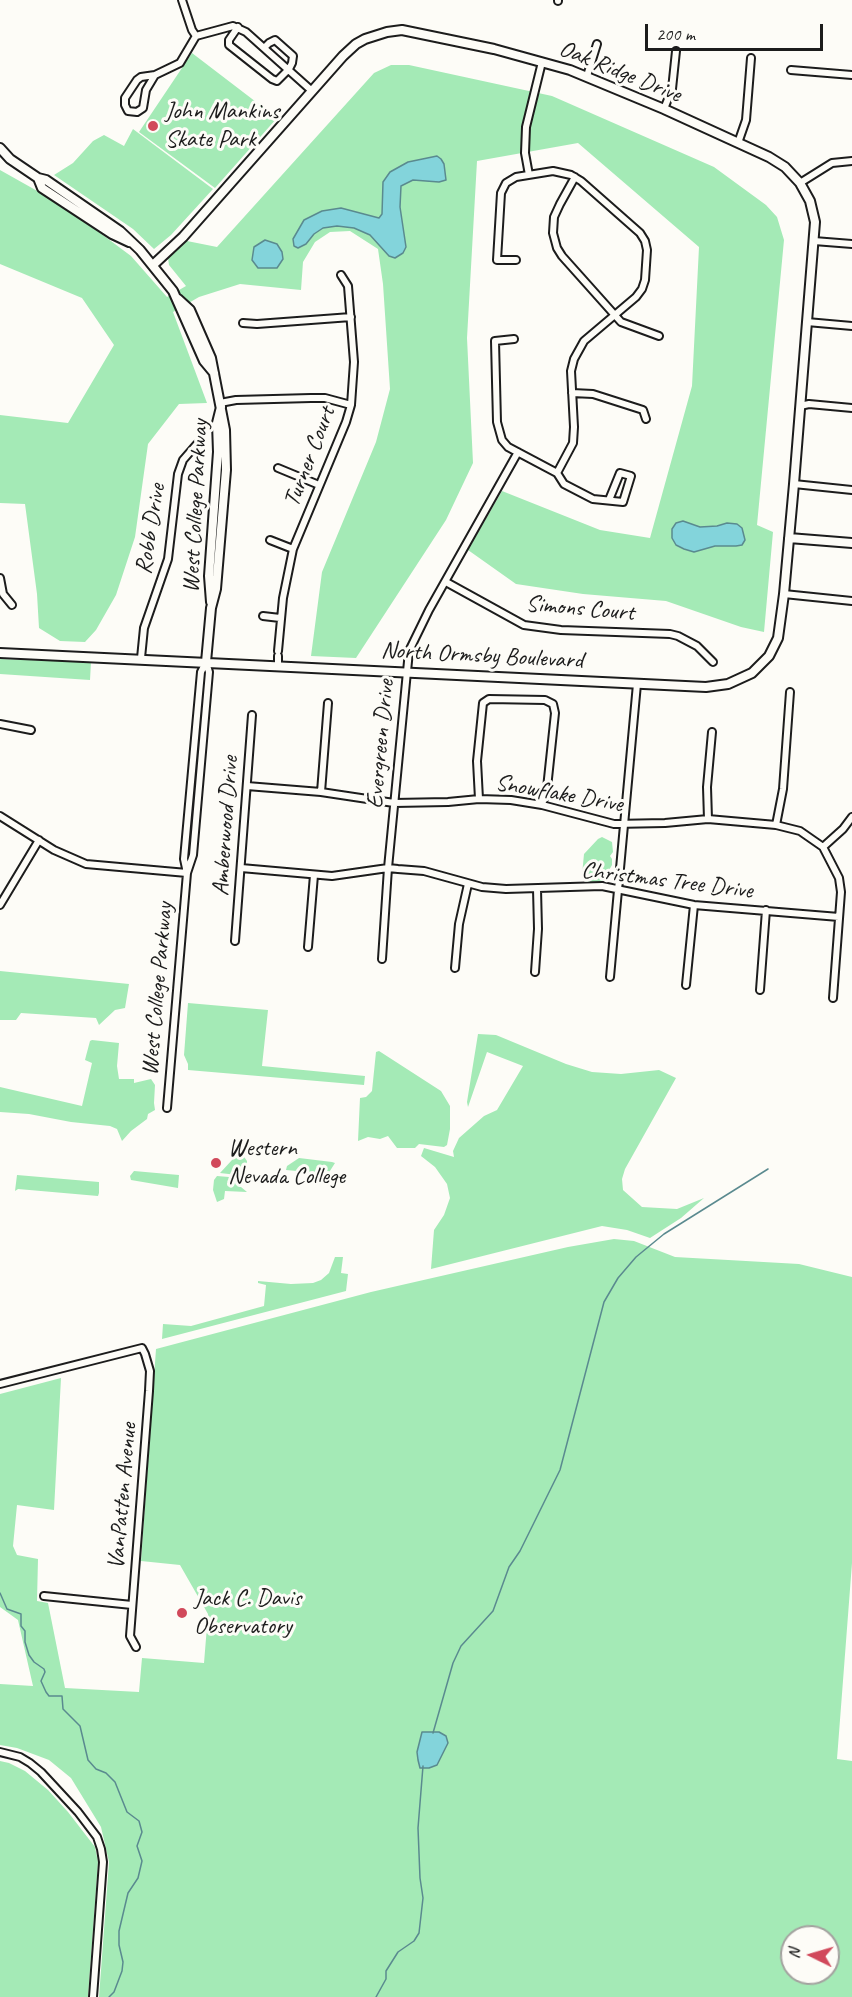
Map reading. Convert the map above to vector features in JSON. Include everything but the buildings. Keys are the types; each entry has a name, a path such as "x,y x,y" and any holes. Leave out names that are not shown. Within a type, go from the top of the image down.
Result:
{"street":[{"path":"183,0 196,36"},
{"path":"155,75 146,90 143,108 133,112 126,109 125,98 135,83 141,77 155,75 180,63 196,36 228,27 238,27 312,91"},
{"path":"238,27 229,40 230,45 274,81 280,79 289,69 294,58 290,51 275,40 264,48"},
{"name":"Oak Ridge Drive","path":"153,265 183,237 356,44 374,35 395,30 494,48 587,76 664,109 785,167 806,192 812,211 815,222 814,241 789,538"},
{"path":"587,76 597,44"},
{"path":"664,109 672,89 676,51"},
{"path":"738,143 746,120 751,58"},
{"path":"529,175 525,153 526,127 542,62"},
{"path":"791,70 852,75"},
{"name":"West College Parkway","path":"0,147 10,159 38,178 46,180 120,231 153,265 177,299 204,361 214,373 221,405 217,423 218,452 209,576 211,608 206,662 209,672 193,855 187,873 167,1108"},
{"name":"West College Parkway","path":"0,157 10,159"},
{"path":"800,183 832,164 852,161"},
{"path":"516,260 497,260 501,193 506,183 516,177 553,171 575,177 640,233 647,250 645,280 642,289 615,316 584,341 576,355 571,371 573,444 557,473"},
{"path":"575,177 554,218 555,240 562,256 625,325 659,336"},
{"path":"814,241 852,244"},
{"name":"Turner Court","path":"278,666 280,618 293,549 351,405 354,362 351,317 348,286 342,275"},
{"path":"243,323 351,317"},
{"path":"807,322 852,326"},
{"path":"514,339 495,341 497,422 502,440 508,447 557,473 564,484 587,497 623,502 631,476 620,472 609,500"},
{"path":"572,393 593,394 643,410 646,419"},
{"path":"221,405 236,400 311,398 325,398 351,405"},
{"path":"800,405 852,408"},
{"name":"Robb Drive","path":"141,658 144,628 168,560 178,474 183,460 197,444"},
{"name":"Evergreen Drive","path":"382,959 388,868 409,651 518,452"},
{"path":"278,468 319,486"},
{"path":"794,484 852,490"},
{"path":"789,538 852,543"},
{"name":"North Ormsby Boulevard","path":"0,653 706,687 728,684 752,674 769,656 778,638 789,538"},
{"path":"270,540 293,549"},
{"path":"0,578 3,594 12,605"},
{"name":"Simons Court","path":"446,582 524,625 561,630 670,634 697,646 713,662"},
{"path":"784,594 852,601"},
{"path":"263,616 280,618"},
{"path":"610,977 620,889 637,684"},
{"path":"776,825 783,789 790,692"},
{"path":"479,799 477,761 483,703 489,699 545,700 553,704 555,713 547,788 542,805"},
{"path":"321,792 328,703"},
{"name":"Amberwood Drive","path":"235,941 252,715"},
{"path":"0,724 31,730"},
{"path":"708,819 707,787 712,732"},
{"name":"Snowflake Drive","path":"247,786 321,792 394,803 436,803 479,799 511,800 625,825 665,824 708,819 776,825 800,831 823,847"},
{"path":"0,816 71,859 86,864 187,873"},
{"path":"833,998 841,892 839,878 823,847 843,830 852,817"},
{"path":"0,905 39,840"},
{"name":"Christmas Tree Drive","path":"241,868 314,876 332,876 388,868 424,871 482,887 537,889 602,886 694,904 839,916"},
{"path":"308,947 314,876"},
{"path":"456,968 459,924 468,884"},
{"path":"535,972 538,929 537,889"},
{"path":"686,985 694,904"},
{"path":"760,990 766,910"},
{"name":"VanPatten Avenue","path":"0,1384 142,1348 150,1371 130,1636 136,1647"},
{"path":"44,1596 132,1605"},
{"path":"0,1752 30,1762 63,1794 97,1838 103,1862 93,1997"}],"green space":[{"path":"192,53 277,118 215,188 139,132"},
{"path":"391,65 409,65 552,96 714,167 766,205 777,217 784,240 757,525 773,532 764,632 741,627 666,601 583,594 516,584 468,550 502,491 600,530 650,538 692,386 699,247 578,143 477,161 467,338 473,463 446,520 356,658 311,656 322,572 376,442 390,389 383,284 378,249 350,231 330,232 315,242 303,262 301,290 240,284 199,297 173,312 207,403 179,404 148,444 135,537 116,595 96,630 85,642 60,641 39,628 37,594 25,504 0,503 0,415 68,423 114,345 82,298 0,264 0,170 64,206 131,256 167,297 186,286 169,265 168,258 187,241 217,247 374,73"},
{"path":"133,129 213,189 171,235 154,249 133,229 54,175 73,163 93,141 104,135 124,146"},
{"path":"0,659 91,662 90,680 0,674"},
{"path":"602,837 612,842 613,852 610,856 612,865 601,884 587,885 582,875 584,854"},
{"path":"0,971 129,984 125,1008 115,1010 99,1025 96,1018 21,1013 16,1020 0,1020"},
{"path":"188,1003 268,1010 262,1066 365,1076 364,1085 188,1070 184,1055"},
{"path":"478,1034 496,1035 566,1064 592,1072 621,1074 659,1070 676,1078 625,1169 622,1179 623,1190 642,1207 677,1209 704,1198 681,1218 650,1238 627,1230 602,1226 431,1269 434,1230 444,1215 450,1198 447,1184 435,1167 421,1156 424,1148 454,1157 453,1151 459,1138 484,1116 497,1110 523,1066 487,1052 468,1107"},
{"path":"92,1040 119,1043 117,1066 119,1079 134,1079 134,1083 151,1079 155,1085 155,1110 148,1114 147,1119 122,1141 117,1129 110,1126 0,1112 0,1087 82,1106 92,1063 85,1060"},
{"path":"379,1051 441,1091 450,1106 447,1145 444,1147 419,1144 415,1148 397,1148 388,1136 380,1139 368,1137 358,1141 360,1098 366,1097 372,1091 376,1052"},
{"path":"233,1145 241,1146 242,1154 247,1161 246,1176 220,1173 232,1160"},
{"path":"299,1158 335,1163 328,1174 286,1170 287,1166"},
{"path":"134,1171 179,1175 178,1188 131,1180 130,1176"},
{"path":"17,1175 99,1182 99,1193 98,1196 18,1189 15,1191"},
{"path":"217,1176 229,1177 247,1192 225,1191 224,1199 217,1202 213,1190"},
{"path":"614,1239 634,1241 675,1257 799,1264 852,1277 852,1563 837,1759 852,1761 852,1997 99,1997 109,1862 101,1827 71,1778 49,1760 17,1748 0,1745 0,1684 33,1686 18,1620 0,1607 0,1394 61,1378 54,1510 17,1505 13,1546 17,1555 38,1559 37,1601 48,1603 65,1688 139,1692 142,1658 204,1663 208,1614 180,1565 141,1561 156,1349 371,1292 568,1247"},
{"path":"335,1257 343,1257 341,1273 348,1274 346,1291 162,1339 163,1324 191,1326 264,1306 266,1285 258,1281 291,1284 313,1283 321,1280 329,1273"},
{"path":"0,1761 25,1771 48,1790 95,1847 98,1862 88,1997 0,1997"}],"water":[{"path":"437,156 444,164 446,180 439,182 413,180 401,186 400,207 406,247 403,253 395,258 389,256 370,235 354,228 337,226 323,228 306,244 298,248 294,246 293,239 304,220 322,211 341,208 379,218 382,214 383,182 390,172 408,162"},
{"path":"265,240 277,244 282,252 283,259 277,268 258,268 252,260 254,247"},
{"path":"683,521 700,527 727,523 737,524 742,528 745,540 742,545 736,546 715,546 694,552 684,549 676,545 672,538 672,529 676,523"},
{"path":"422,1732 439,1732 446,1736 448,1743 437,1765 429,1768 420,1768 418,1760 417,1752"}],"waterway":[{"path":"433,1733 453,1663 461,1646 493,1611 509,1567 520,1551 560,1470 604,1302 618,1278 636,1257 664,1234 768,1169"},
{"path":"0,1593 7,1609 21,1614 21,1626 25,1631 25,1642 29,1655 45,1672 41,1681 46,1692 49,1696 62,1696 63,1709 80,1726 88,1760 96,1769 106,1773 115,1782 127,1812 139,1821 142,1832 137,1846 142,1861 138,1878 128,1893 119,1931 122,1971 114,1992 109,1997"},
{"path":"376,1997 386,1979 386,1971 398,1952 414,1941 419,1933 423,1898 418,1828 423,1766"}],"place":[{"name":"John Mankins Skate Park","path":"153,126"},
{"name":"Western Nevada College","path":"216,1163"},
{"name":"Jack C. Davis Observatory","path":"182,1613"}]}
